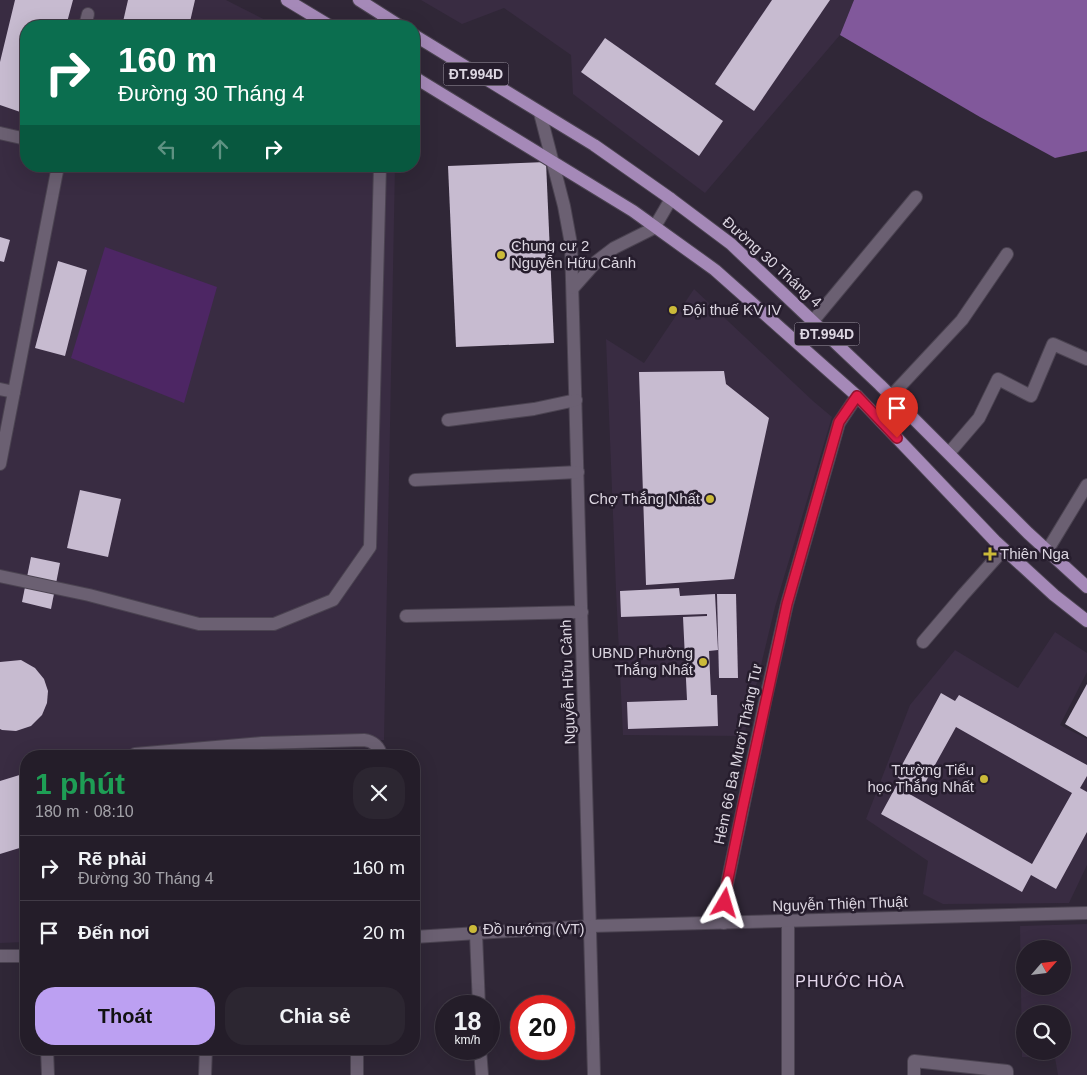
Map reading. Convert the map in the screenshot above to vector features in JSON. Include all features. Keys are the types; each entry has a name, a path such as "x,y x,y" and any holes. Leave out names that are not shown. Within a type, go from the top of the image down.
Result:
{"main road":[{"path":"287,0 320,20"},
{"path":"359,0 382,20"},
{"name":"Đường 30 Tháng 4","path":"420,39 594,145 731,244 891,396 1047,551 1087,587"},
{"path":"420,81 553,161"},
{"name":"ĐT.994D","path":"553,161 633,211 654,228 715,270 857,396 1004,549 1054,595 1087,621"}],"street":[{"name":"Nguyễn Hữu Cảnh","path":"540,113 564,206 571,244 594,1075"},
{"path":"0,133 20,138"},
{"path":"0,464 57,172"},
{"path":"0,576 89,596 198,624 274,624 333,600 370,547 380,172"},
{"path":"813,321 916,197"},
{"path":"573,288 597,261 614,248 654,228 671,199"},
{"path":"891,396 962,320 1007,254"},
{"path":"949,454 979,418 998,379 1031,396 1053,344 1087,359"},
{"path":"0,389 14,392"},
{"name":"Hẻm 66 Ba Mươi Tháng Tư","path":"724,923 727,884 787,604 839,422 857,396"},
{"path":"448,420 534,409 576,400"},
{"path":"415,480 578,472"},
{"path":"1047,551 1087,485"},
{"path":"923,642 1004,549"},
{"path":"406,616 582,612"},
{"path":"181,750 262,743 364,740 372,741 379,750"},
{"name":"Nguyễn Thiện Thuật","path":"420,938 591,926 1087,913"},
{"path":"788,921 788,1075"},
{"path":"476,934 479,995"},
{"path":"0,956 20,956"},
{"path":"47,1055 48,1075"},
{"path":"205,1075 206,1055"},
{"path":"357,1055 357,1075"},
{"path":"481,1060 482,1075"},
{"path":"914,1075 914,1061 1007,1071 1007,1075"}],"shaded area":[{"path":"0,0 226,0 265,20 20,20 20,172 395,172 384,740 293,750 20,750 20,942 0,943"},
{"path":"421,0 854,0 840,35 705,193 573,94 571,55 504,8 462,24"},
{"path":"854,0 1087,0 1087,151 1055,158 980,117 840,35"},
{"path":"105,247 217,287 184,403 71,358"},
{"name":"Chợ Thắng Nhất","path":"694,289 832,417 775,607 744,736 623,735 606,339 644,363"},
{"name":"Trường Tiểu học Thắng Nhất","path":"1055,632 1087,653 1087,672 1060,725 1087,739 1087,865 1069,903 943,904 923,894 928,861 866,819 910,705 955,650 1018,688"},
{"path":"1087,924 1087,1075 1058,1075 1055,1060 1071,1060 1071,1005 1021,1005 1021,995 1071,995 1071,940 1020,940 1020,926"}],"building":[{"path":"15,0 73,0 68,20 20,20 20,112 0,105 0,62"},
{"path":"128,0 195,0 190,20 123,20"},
{"path":"772,0 830,0 754,111 715,84"},
{"path":"605,38 723,121 699,156 581,72"},
{"name":"Chung cư 2 Nguyễn Hữu Cảnh","path":"546,162 554,343 456,347 448,166"},
{"path":"0,237 10,240 4,262 0,261"},
{"path":"58,261 87,270 65,356 35,348"},
{"path":"724,371 726,384 769,418 734,579 646,585 639,372"},
{"path":"80,490 121,499 108,557 67,548"},
{"path":"31,557 60,563 51,609 22,602"},
{"path":"679,588 680,596 715,594 718,650 709,651 711,695 717,695 718,726 628,729 627,702 687,700 683,617 707,616 707,614 621,617 620,591"},
{"path":"717,594 736,594 738,678 719,678"},
{"path":"21,660 35,668 44,679 48,691 47,703 42,715 31,726 16,731 2,730 0,729 0,662"},
{"path":"1087,684 1087,737 1065,724"},
{"path":"941,693 955,701 959,695 1087,765 1087,776 1080,788 1087,792 1087,832 1056,889 1031,875 1022,892 881,814 900,779 896,776","holes":["956,727 1072,793 1032,864 906,792 909,786 920,792"]},
{"path":"20,775 20,848 0,854 0,781"}],"place":[{"name":"Chung cư 2 Nguyễn Hữu Cảnh","path":"501,255"},
{"name":"Đội thuế KV IV","path":"673,310"},
{"name":"Chợ Thắng Nhất","path":"710,499"},
{"name":"Thiên Nga","path":"990,554"},
{"name":"UBND Phường Thắng Nhất","path":"703,662"},
{"name":"Trường Tiểu học Thắng Nhất","path":"984,779"},
{"name":"Đồ nướng (VT)","path":"473,929"}],"district":[{"name":"PHƯỚC HÒA","path":"850,981"}],"route":[{"path":"725,903 742,811 787,604 839,422 857,396 897,438"}]}
